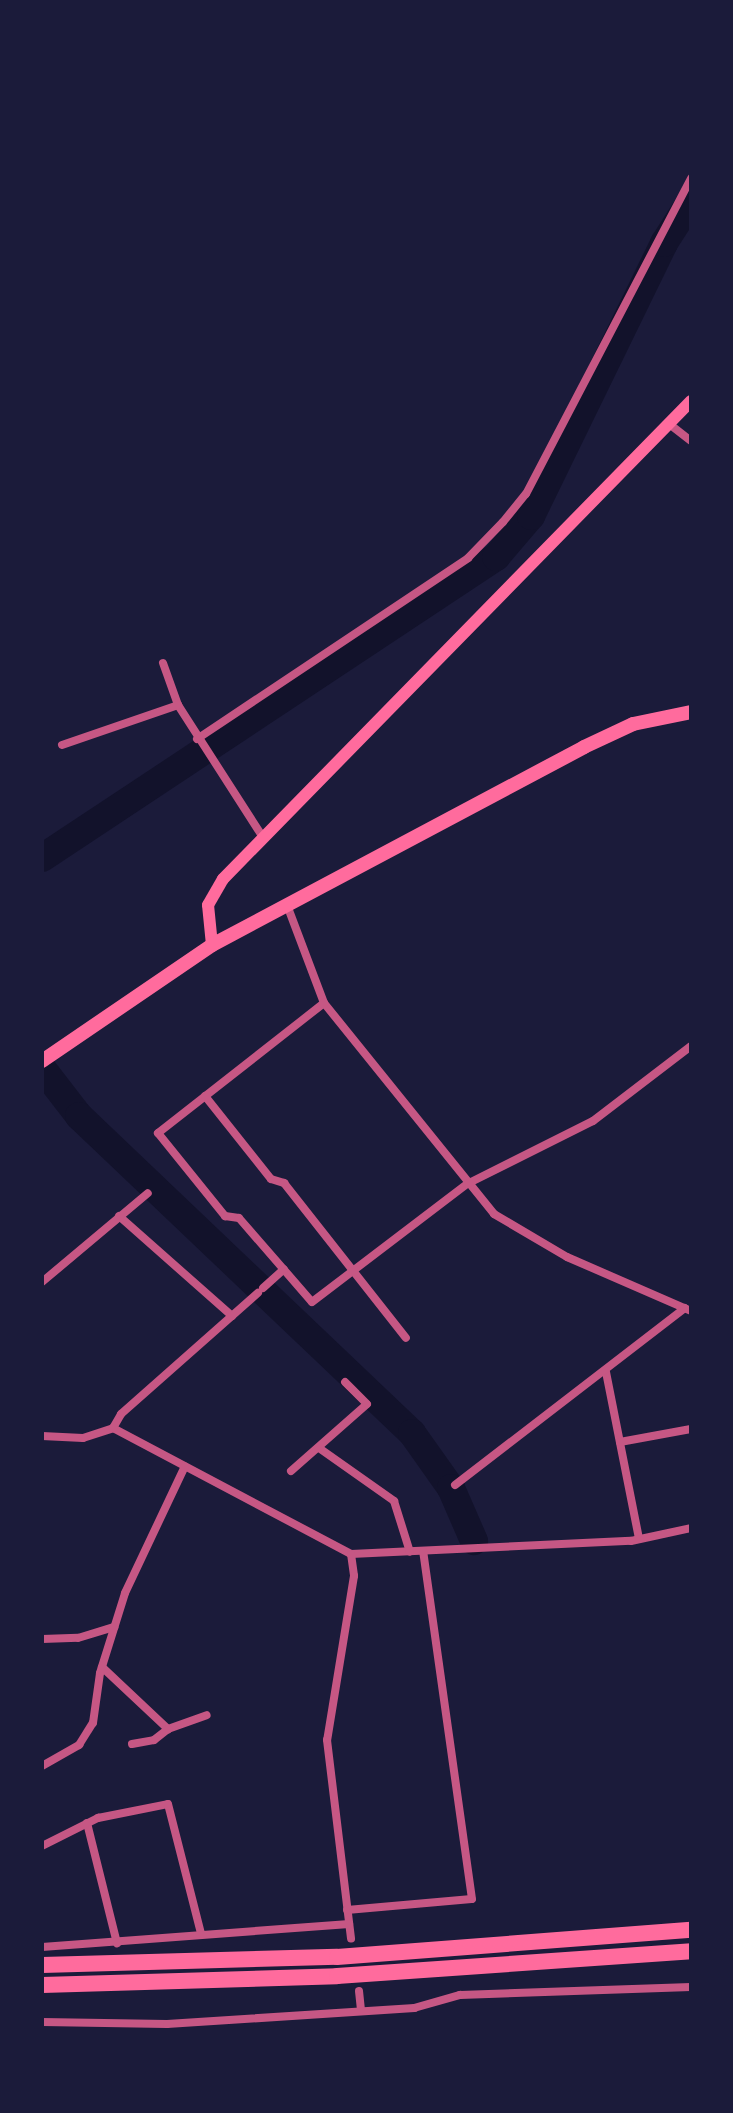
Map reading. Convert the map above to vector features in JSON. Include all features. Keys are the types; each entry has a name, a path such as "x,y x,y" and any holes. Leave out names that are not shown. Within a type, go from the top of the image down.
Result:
{"highway":[{"path":"42,1965 337,1957 691,1930"},
{"path":"42,1985 337,1976 691,1951"}],"main road":[{"path":"212,945 208,905 223,879 691,401"},
{"path":"43,1060 212,945 596,741 633,724 691,712"}],"street":[{"path":"197,739 468,558 503,522 526,494 691,179"},
{"path":"668,423 691,441"},
{"path":"163,663 178,705 197,739 262,836"},
{"path":"62,745 178,705"},
{"path":"287,905 324,1003 494,1214 567,1257 688,1309 455,1485"},
{"path":"324,1003 158,1133 225,1216 239,1218 312,1302 467,1184 593,1121 691,1046"},
{"path":"205,1096 406,1338"},
{"path":"42,1282 148,1193"},
{"path":"119,1216 232,1316"},
{"path":"42,1436 83,1438 113,1428 121,1414 284,1269"},
{"path":"606,1372 639,1539"},
{"path":"291,1471 367,1404 345,1382"},
{"path":"113,1428 351,1554 639,1539 691,1528"},
{"path":"620,1442 691,1429"},
{"path":"319,1448 394,1501 410,1552"},
{"path":"42,1766 79,1745 93,1723 102,1667 114,1627 185,1466"},
{"path":"347,1910 472,1899 423,1551"},
{"path":"351,1554 354,1576 327,1740 351,1939"},
{"path":"42,1639 78,1638 114,1627"},
{"path":"102,1667 168,1729"},
{"path":"132,1744 154,1740 168,1729 207,1715"},
{"path":"42,1846 87,1823 168,1804 201,1933"},
{"path":"87,1823 117,1943"},
{"path":"42,1947 349,1924"},
{"path":"42,2022 167,2024 414,2008 460,1995 691,1987"},
{"path":"359,1991 361,2011"}],"waterway":[{"path":"42,858 496,557 531,516 664,243 691,201"},
{"path":"42,854 46,856"},
{"path":"42,1068 79,1116 412,1433 451,1488 474,1541"}]}
